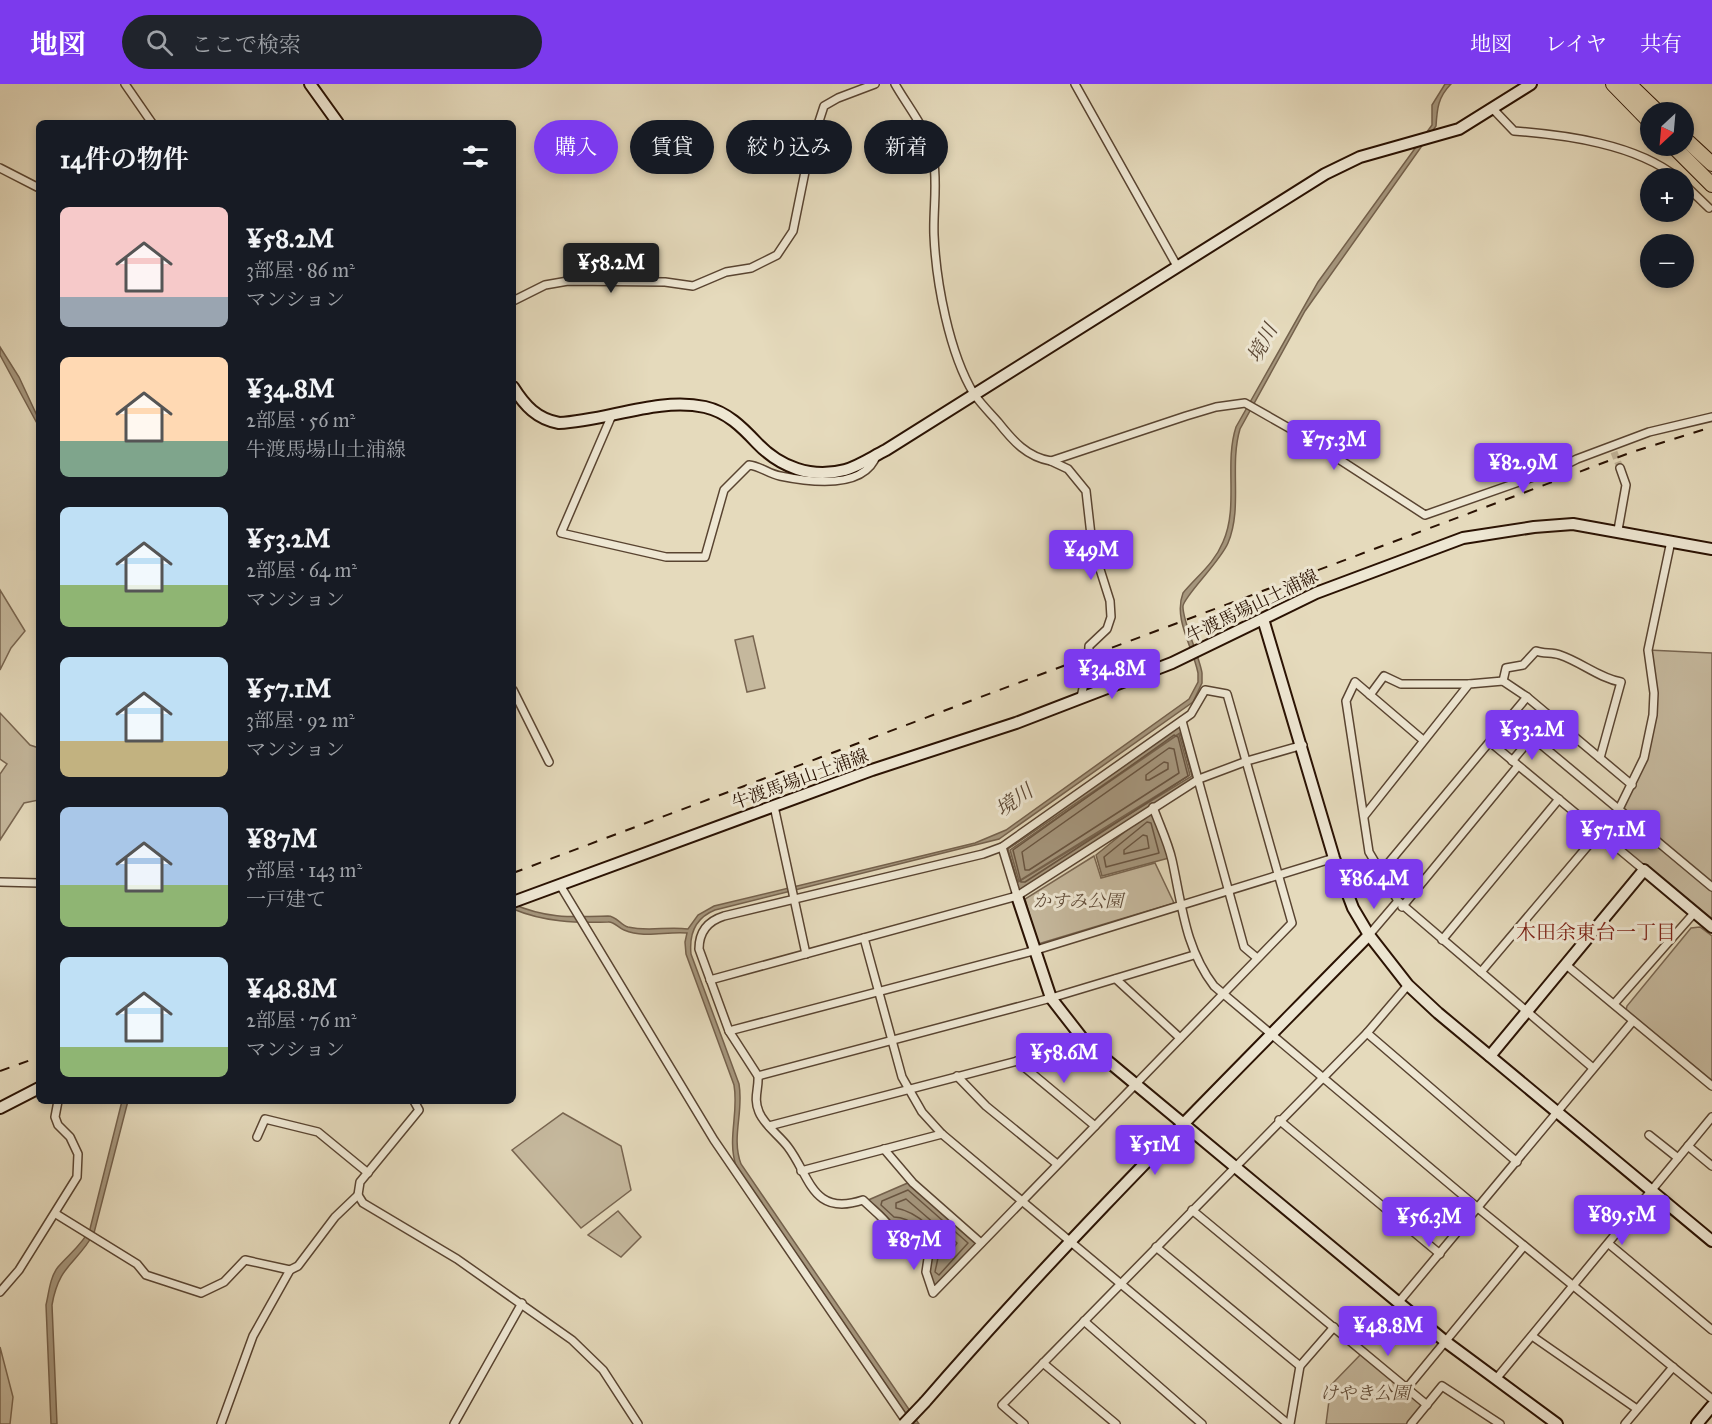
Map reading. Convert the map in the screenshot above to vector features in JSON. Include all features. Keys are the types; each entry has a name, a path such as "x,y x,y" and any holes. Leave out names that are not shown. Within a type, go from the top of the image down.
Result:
{"highway":[{"path":"1613,84 1640,112"},
{"path":"1629,84 1648,102"},
{"path":"1694,147 1712,164"},
{"path":"1683,156 1712,185"}],"street":[{"path":"125,84 150,120"},
{"path":"310,84 336,120"},
{"path":"516,300 545,285 568,281 665,282 693,286 726,272 751,268 777,255 792,231 809,152 824,106 874,84"},
{"path":"895,84 924,131 933,156 934,237 943,299 960,360 974,393 1007,434 1029,454 1051,461 1068,470 1086,491 1092,544 1110,601 1111,617 1107,629 1089,646 1088,667 1081,697"},
{"path":"1075,84 1177,266"},
{"path":"516,391 532,411 551,421 568,422 675,406 704,407 718,411 736,422 778,463 805,471 844,470 877,454 1325,174 1360,157 1465,127 1531,84"},
{"path":"1493,109 1514,131 1557,135 1598,143 1655,163 1663,168"},
{"path":"0,168 36,186"},
{"path":"1694,194 1709,208"},
{"path":"1051,461 1196,413 1245,403 1425,515 1612,449 1649,432 1712,417"},
{"path":"612,415 561,533 666,557 705,557 724,490 749,465 778,476 845,480 861,474 873,464 877,454"},
{"path":"1618,530 1626,485 1620,468"},
{"name":"牛渡馬場山土浦線","path":"516,901 774,806 1016,723 1172,663 1356,576 1476,534 1565,524 1618,530 1712,549"},
{"path":"1481,972 1619,809 1644,758 1653,715 1654,693 1648,650 1671,541"},
{"path":"1263,619 1303,745 1334,858 1353,908 1369,935 1408,986 1712,1241"},
{"path":"1503,681 1506,668 1523,664 1536,651 1544,654 1557,653 1593,669 1604,679 1621,682 1600,758"},
{"path":"1370,695 1384,676 1401,684 1469,684 1503,681 1527,697 1632,785"},
{"path":"1423,740 1355,682 1346,701 1369,852 1400,904 1593,1068"},
{"path":"1365,815 1469,684"},
{"path":"1205,690 1227,694 1247,761 1292,923 933,1293 926,1272 929,1252 926,1245 900,1225 890,1227 882,1215 874,1212 863,1200 849,1205 823,1198 808,1186 795,1156 758,1111 755,1100 758,1076 729,1031 699,949 700,935 708,923 724,916 983,854 1002,847 1182,721 1197,708 1205,690"},
{"path":"516,696 549,762"},
{"path":"1381,872 1527,697"},
{"path":"1182,721 1244,947 1257,958"},
{"path":"904,1424 926,1402 989,1328 1069,1243 1400,904 1515,764 1532,737 1712,888"},
{"path":"1490,742 1712,927"},
{"path":"710,980 1017,896 1198,779 1247,761 1303,745"},
{"path":"1442,940 1558,799"},
{"path":"774,806 806,954"},
{"path":"1153,807 1172,858 1179,905 1194,955 1203,972 1222,995 1712,1399"},
{"path":"1002,847 1033,951 1051,998 1086,1042 1446,1342 1557,1424"},
{"path":"729,1031 1033,951 1179,905 1279,877 1334,858"},
{"path":"1490,1056 1644,870"},
{"path":"0,882 36,883"},
{"path":"560,885 714,1140 908,1424"},
{"path":"1614,1004 1695,912"},
{"path":"864,939 891,1041 909,1089 922,1112 942,1134 1069,1243 1289,1424 1300,1366 1334,1327"},
{"path":"758,1076 1051,998 1194,955"},
{"path":"1565,964 1712,1086"},
{"path":"1116,979 1180,1038"},
{"path":"1024,1424 1002,1406 1233,1166 1366,1033 1408,986"},
{"path":"1398,1303 1633,1021"},
{"path":"1366,1033 1517,1162"},
{"path":"769,1126 1086,1042"},
{"path":"1017,1061 1095,1126"},
{"path":"957,1076 986,1106 1057,1164"},
{"path":"0,1108 36,1090"},
{"path":"0,1292 19,1270 77,1177 78,1154 70,1137 58,1125 55,1117 57,1104"},
{"path":"221,1424 253,1336 290,1270 298,1266 335,1217 358,1195 360,1182 418,1110 415,1104"},
{"path":"1496,1379 1712,1117"},
{"path":"257,1137 265,1119 318,1132 368,1173"},
{"path":"1278,1120 1440,1254"},
{"path":"801,1171 942,1134"},
{"path":"1649,1135 1678,1158"},
{"path":"1688,1146 1712,1166"},
{"path":"884,1149 913,1183 981,1243"},
{"path":"358,1195 363,1203 456,1259 572,1340 603,1370 638,1424"},
{"path":"1192,1210 1427,1405"},
{"path":"56,1214 137,1264 146,1275 201,1293 224,1282 245,1260 290,1270"},
{"path":"1609,1244 1712,1330"},
{"path":"1156,1246 1300,1366"},
{"path":"1407,1388 1524,1246"},
{"path":"454,1424 522,1303"},
{"path":"1084,1321 1202,1424"},
{"path":"1532,1336 1637,1409"},
{"path":"1043,1363 1116,1424"},
{"path":"1625,1424 1672,1367"},
{"path":"1411,1424 1442,1386 1500,1424"},
{"path":"1697,1424 1712,1406"}],"green space":[{"path":"0,590 25,631 11,648 0,670"},
{"path":"753,636 765,688 747,692 735,640"},
{"path":"1648,650 1712,653 1712,927 1599,833 1632,785 1653,715"},
{"path":"0,713 30,745 36,747 36,801 24,803 0,840 0,774 7,764 0,759"},
{"name":"かすみ公園","path":"1094,856 1101,878 1155,863 1174,903 1038,944 1025,899"},
{"path":"1700,927 1712,936 1712,1081 1626,1010 1691,928"},
{"path":"563,1113 621,1146 631,1190 581,1228 512,1150"},
{"path":"618,1211 641,1237 621,1257 588,1235"},
{"path":"0,1347 13,1397 10,1424 0,1424"},
{"name":"けやき公園","path":"1363,1352 1427,1405 1411,1424 1326,1424 1331,1385"}],"water":[{"path":"1445,84 1451,84 1439,104 1436,126 1305,311 1240,429 1236,457 1235,515 1228,543 1183,606 1185,620 1202,673 1202,683 1193,702 999,839 715,910 698,922 692,933 691,954 739,1084 737,1144 741,1164 919,1424 913,1424 736,1166 733,1145 734,1085 686,954 687,933 632,933 610,922 572,922 548,919 516,910 516,905 549,915 611,916 625,926 636,928 688,929 698,915 714,906 975,843 1006,830 1189,699 1198,682 1198,673 1182,623 1181,603 1183,593 1215,557 1228,528 1231,500 1231,456 1236,427 1318,282 1432,125 1432,105"},
{"path":"0,347 19,377 36,414 36,421 0,355"},
{"path":"1181,723 1196,778 1018,894 1005,848","holes":["1180,733 1192,776 1018,882 1008,849"]},
{"path":"1179,734 1190,775 1019,881 1010,850"},
{"path":"1153,809 1169,858 1102,876 1096,855"},
{"path":"121,1104 127,1104 94,1233 64,1272 55,1291 52,1305 57,1424 51,1424 46,1305 51,1280 55,1271 90,1229"},
{"path":"910,1182 978,1243 933,1290 929,1272 932,1252 901,1223 891,1225 883,1213 866,1201"}],"tunnel":[{"path":"1614,452 1620,468"}],"railway":[{"path":"516,872 1632,452 1712,427"},
{"path":"0,1071 36,1058"}],"district":[{"name":"木田余東台一丁目","path":"1596,932"}],"water label":[{"name":"境川","path":"1262,343"},
{"name":"境川","path":"1014,800"}]}
